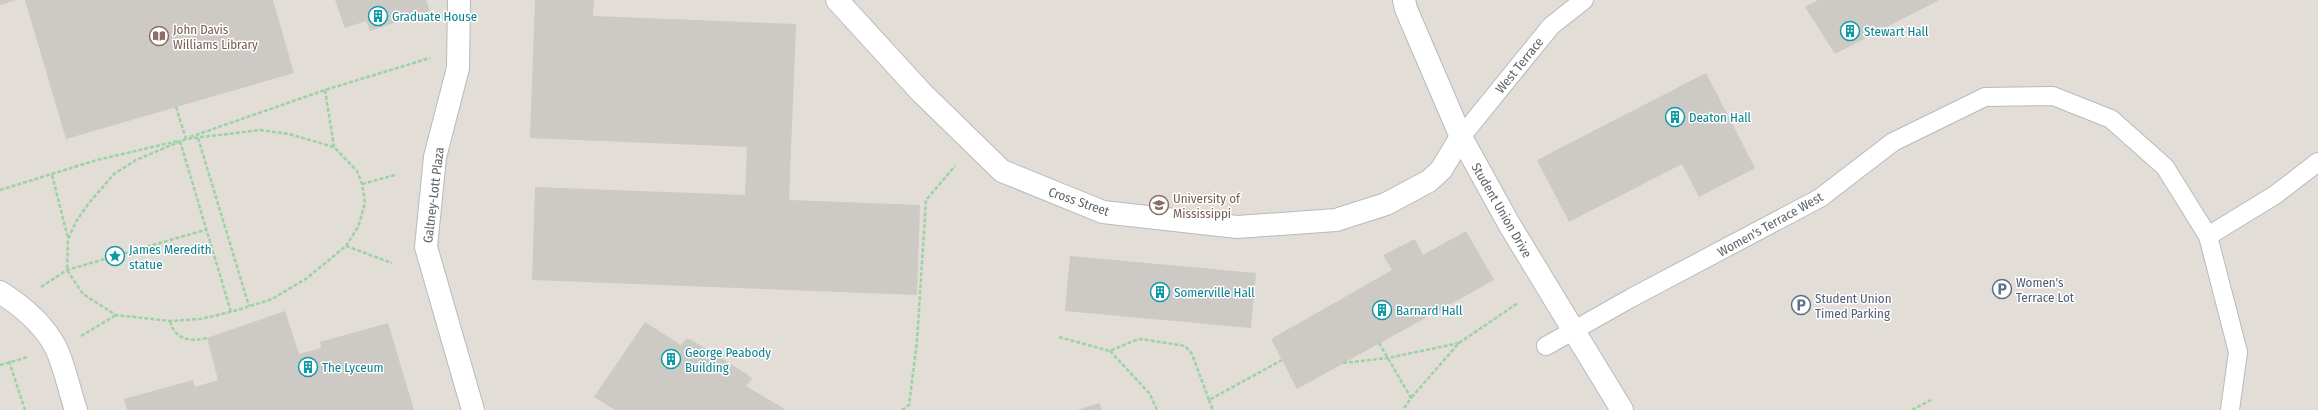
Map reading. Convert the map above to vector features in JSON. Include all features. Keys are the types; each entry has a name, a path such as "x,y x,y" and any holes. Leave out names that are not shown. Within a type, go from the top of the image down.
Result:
{"street":[{"name":"Galtney-Lott Plaza","path":"459,0 458,68 435,157 426,248 473,410"},
{"name":"Cross Street","path":"837,0 921,92 1002,171 1103,212 1237,227 1336,220 1386,204 1429,181 1441,170 1461,137"},
{"name":"Student Union Drive","path":"1404,0 1406,9 1461,137 1514,231 1622,410"},
{"path":"0,292 18,303 32,315 56,348 76,410"}],"lane":[{"name":"West Terrace","path":"1461,137 1551,26 1584,0"},
{"name":"Women's Terrace West","path":"1546,346 1573,330 1820,198 1893,142 1985,97 2053,96 2111,119 2165,167 2208,236 2238,352 2230,410"},
{"path":"2208,236 2275,195 2318,162"}],"path":[{"path":"68,239 81,214 114,174 136,160 180,141 325,90 458,50"},
{"path":"325,90 334,147"},
{"path":"176,107 186,139"},
{"path":"0,190 97,160 186,139 260,130 289,134 334,147 357,171 362,184 364,203 362,218 354,235 346,246 307,278 288,290 272,299 231,312 201,319 170,322 116,315 83,294 67,270 68,239 52,175"},
{"path":"198,138 249,306"},
{"path":"180,141 205,230 231,312"},
{"path":"902,410 909,405 917,340 926,200 960,160"},
{"path":"362,184 396,175"},
{"path":"36,292 67,270 205,230"},
{"path":"346,246 392,263"},
{"path":"1403,410 1411,398 1459,343 1518,303"},
{"path":"75,340 116,315"},
{"path":"170,322 174,331 182,338 195,341 207,338"},
{"path":"1059,337 1110,351 1150,394 1157,410"},
{"path":"1110,351 1133,340 1185,346 1192,354 1213,410"},
{"path":"1379,343 1411,398"},
{"path":"1343,363 1388,358 1459,343"},
{"path":"0,365 9,361 31,356"},
{"path":"1209,400 1282,360"},
{"path":"9,361 25,410"},
{"path":"1912,410 1931,400"}],"shaded area":[{"name":"University of Mississippi","path":"0,0 2318,0 2318,410 0,410"}],"building":[{"path":"0,0 17,0 0,5"},
{"name":"John Davis Williams Library","path":"25,0 273,0 294,73 66,139"},
{"name":"Graduate House","path":"335,0 426,0 430,11 370,31 366,21 345,28"},
{"path":"535,0 594,0 593,16 796,24 789,200 920,205 917,295 532,280 535,187 745,195 747,147 530,138"},
{"name":"Stewart Hall","path":"1818,0 1939,0 1835,54 1805,7"},
{"name":"Deaton Hall","path":"1706,73 1755,168 1699,197 1682,164 1569,222 1537,160"},
{"name":"Barnard Hall","path":"1466,231 1494,280 1297,389 1271,339 1392,270 1383,255 1415,239 1423,255"},
{"name":"Somerville Hall","path":"1070,256 1256,273 1251,328 1065,311"},
{"name":"The Lyceum","path":"285,311 299,354 321,348 320,342 388,323 414,410 127,410 124,399 193,380 195,387 218,380 207,338"},
{"name":"George Peabody Building","path":"645,322 681,345 686,339 690,339 747,374 752,379 746,386 786,410 615,410 594,397"},
{"path":"1099,403 1102,410 1077,410"}],"place":[{"name":"Graduate House","path":"378,16"},
{"name":"Stewart Hall","path":"1850,31"},
{"name":"John Davis Williams Library","path":"159,36"},
{"name":"Deaton Hall","path":"1675,117"},
{"name":"University of Mississippi","path":"1159,205"},
{"name":"James Meredith statue","path":"115,256"},
{"name":"Women's Terrace Lot","path":"2002,289"},
{"name":"Somerville Hall","path":"1160,292"},
{"name":"Student Union Timed Parking","path":"1801,305"},
{"name":"Barnard Hall","path":"1382,310"},
{"name":"George Peabody Building","path":"671,359"},
{"name":"The Lyceum","path":"308,367"}]}
